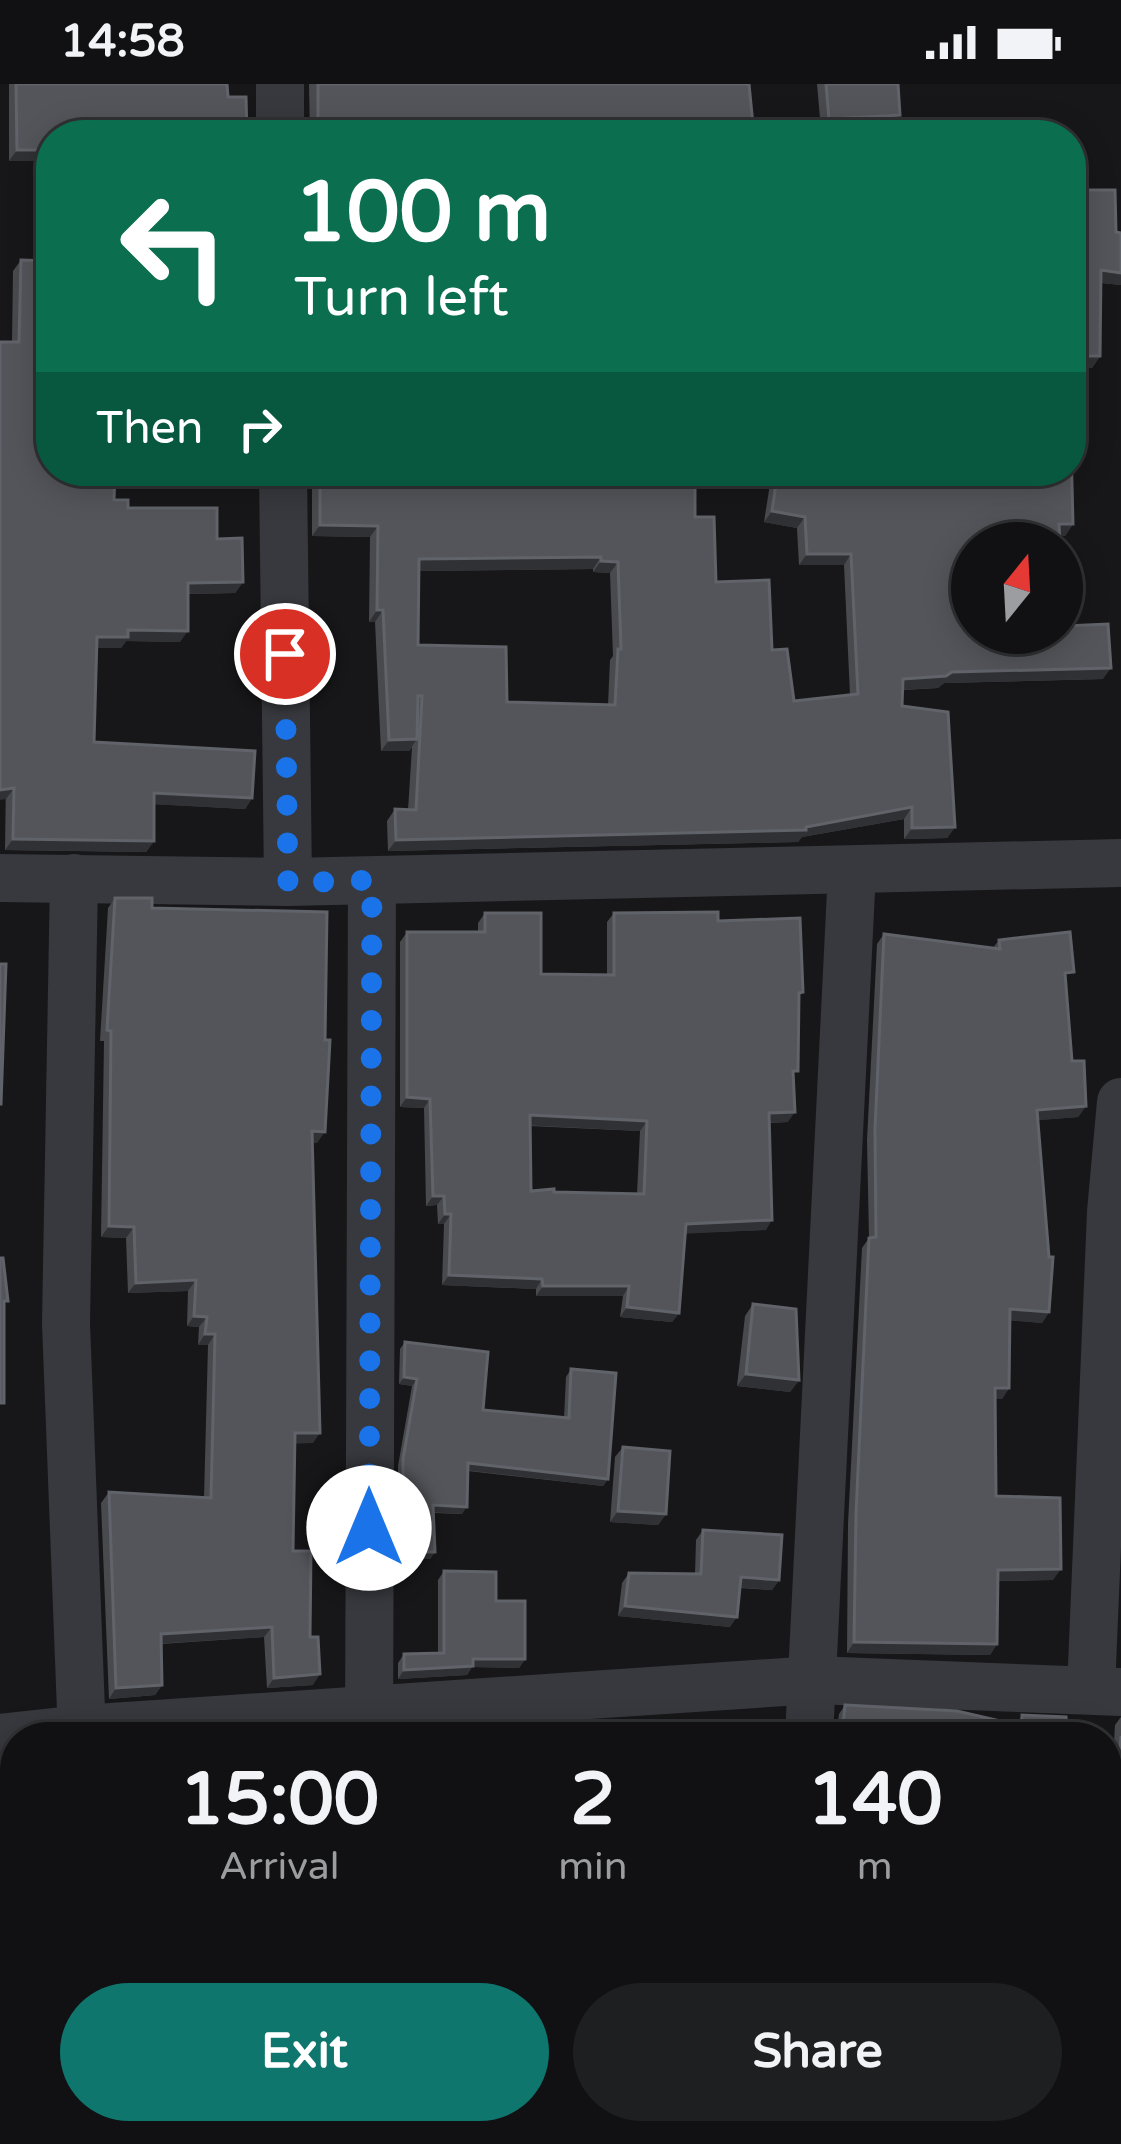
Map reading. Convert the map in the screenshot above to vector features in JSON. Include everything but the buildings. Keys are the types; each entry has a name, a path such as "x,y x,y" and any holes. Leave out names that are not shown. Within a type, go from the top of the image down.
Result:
{"street":[{"path":"280,84 280,120"},
{"path":"283,486 288,883"},
{"path":"0,878 288,883 1121,863"},
{"path":"810,1722 852,871"},
{"path":"74,878 66,1323 81,1722"},
{"path":"368,1722 372,880"},
{"path":"398,1722 814,1680 1106,1691 1111,1212 1121,1102"}],"route":[{"path":"285,654 288,883 372,880 369,1528"}]}
